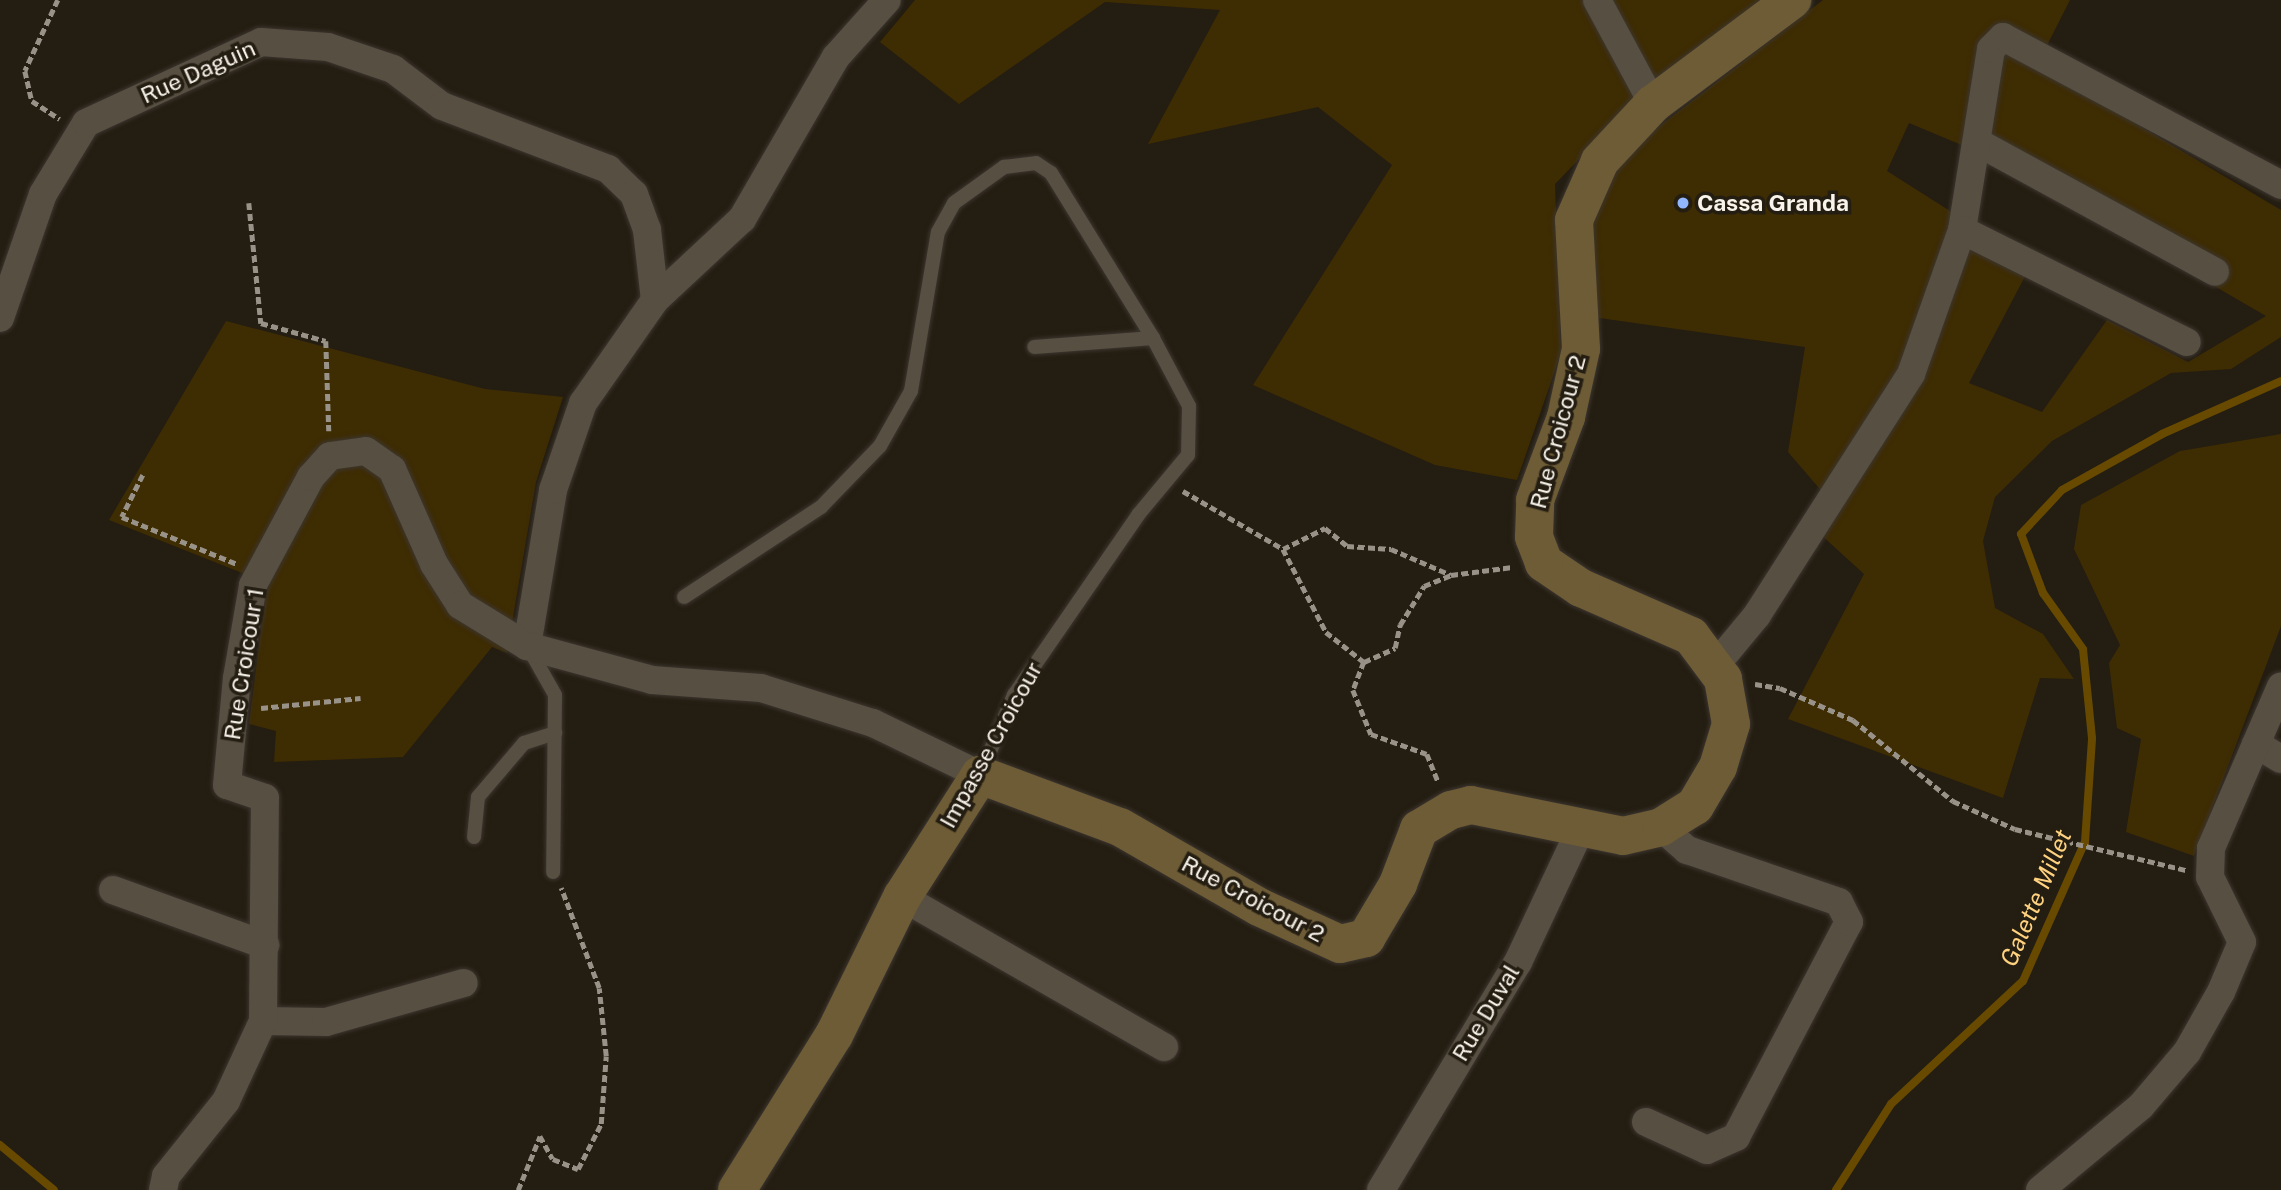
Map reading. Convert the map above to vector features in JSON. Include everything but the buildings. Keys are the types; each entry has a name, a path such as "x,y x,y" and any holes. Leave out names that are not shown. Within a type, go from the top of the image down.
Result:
{"street":[{"path":"527,646 553,490 583,403 654,300 742,219 836,57 887,0"},
{"path":"1597,0 1653,104"},
{"name":"Rue Croicour 2","path":"980,775 1120,827 1259,907 1340,944 1366,938 1398,884 1419,829 1451,810 1471,805 1580,830 1623,836 1661,827 1695,806 1718,767 1731,723 1718,673 1692,636 1581,588 1544,562 1534,537 1535,500 1566,417 1581,349 1574,220 1600,162 1653,104 1792,0"},
{"path":"1718,673 1911,374 1962,230 1991,49 1996,40 2011,37 2281,185"},
{"name":"Rue Daguin","path":"0,317 43,194 86,122 261,43 328,47 393,69 442,106 608,169 634,194 647,230 654,300"},
{"path":"1977,142 2215,272"},
{"path":"1962,230 2188,342"},
{"path":"330,456 366,451 392,469 433,564 460,605 527,646 652,680 761,688 873,723 980,775"},
{"name":"Rue Croicour 1","path":"163,1190 166,1176 226,1101 263,1021 265,798 227,785 234,711 260,574 311,477 330,456"},
{"path":"2040,1190 2141,1106 2187,1052 2221,992 2242,942 2210,877 2211,848 2281,686"},
{"path":"2256,744 2281,759"},
{"name":"Impasse Croicour","path":"737,1190 834,1035 902,897 980,775"},
{"path":"1646,1122 1707,1150 1736,1137 1849,922 1839,902 1687,850 1661,827"},
{"name":"Rue Duval","path":"1381,1190 1518,962 1580,830"},
{"path":"113,890 265,945"},
{"path":"902,897 1164,1047"},
{"path":"263,1021 326,1021 464,983"}],"lane":[{"name":"Impasse Croicour","path":"684,597 821,506 880,446 911,391 938,232 954,203 1004,167 1036,163 1051,173 1153,338 1189,406 1188,455 1014,695 980,775"},
{"path":"1034,347 1153,338"},
{"path":"527,646 555,695 553,872"},
{"path":"474,837 478,797 524,743 555,733"}],"path":[{"path":"58,0 25,71 32,101 80,133"},
{"path":"249,203 261,323 326,341 330,456"},
{"path":"143,475 122,517 260,574"},
{"path":"1166,482 1283,549 1326,632 1364,662"},
{"path":"1283,549 1325,528 1347,546 1391,549 1451,575"},
{"path":"1451,810 1427,754 1371,734 1353,690 1364,662 1395,648 1400,625 1424,586 1451,575 1544,562"},
{"path":"1718,673 1780,688 1853,720 1953,801 2015,829 2210,877"},
{"path":"234,711 361,698"},
{"path":"518,1190 540,1136 553,1159 578,1170 601,1124 606,1056 599,988 581,929 553,872"}],"shaded area":[{"path":"915,0 1760,0 1629,108 1555,184 1561,353 1517,480 1435,465 1253,385 1392,165 1318,107 1148,144 1220,10 1105,2 959,104 880,42"},
{"path":"1823,0 2070,0 2037,65 2281,210 2281,337 2231,369 2171,373 2052,441 1995,497 1983,541 1995,608 2043,634 2074,679 2040,678 2003,798 1788,719 1864,574 1819,533 1837,509 1788,452 1805,347 1592,317 1592,207 1635,145","holes":["1909,123 1995,159 2266,316 2188,362 2107,320 2042,412 1969,383 2032,263 1887,171"]},
{"path":"226,321 485,389 563,397 536,482 507,653 492,647 403,757 274,762 276,731 249,724 267,583 109,520"},
{"path":"2281,434 2281,626 2194,856 2126,832 2141,739 2117,728 2109,663 2120,645 2074,549 2081,505 2180,451"}],"waterway":[{"name":"Galette Millet","path":"1836,1190 1891,1104 2023,981 2085,842 2092,738 2083,649 2043,593 2021,534 2062,490 2162,434 2281,381"},
{"path":"0,1145 54,1190"}],"place":[{"name":"Cassa Granda","path":"1683,203"}]}
